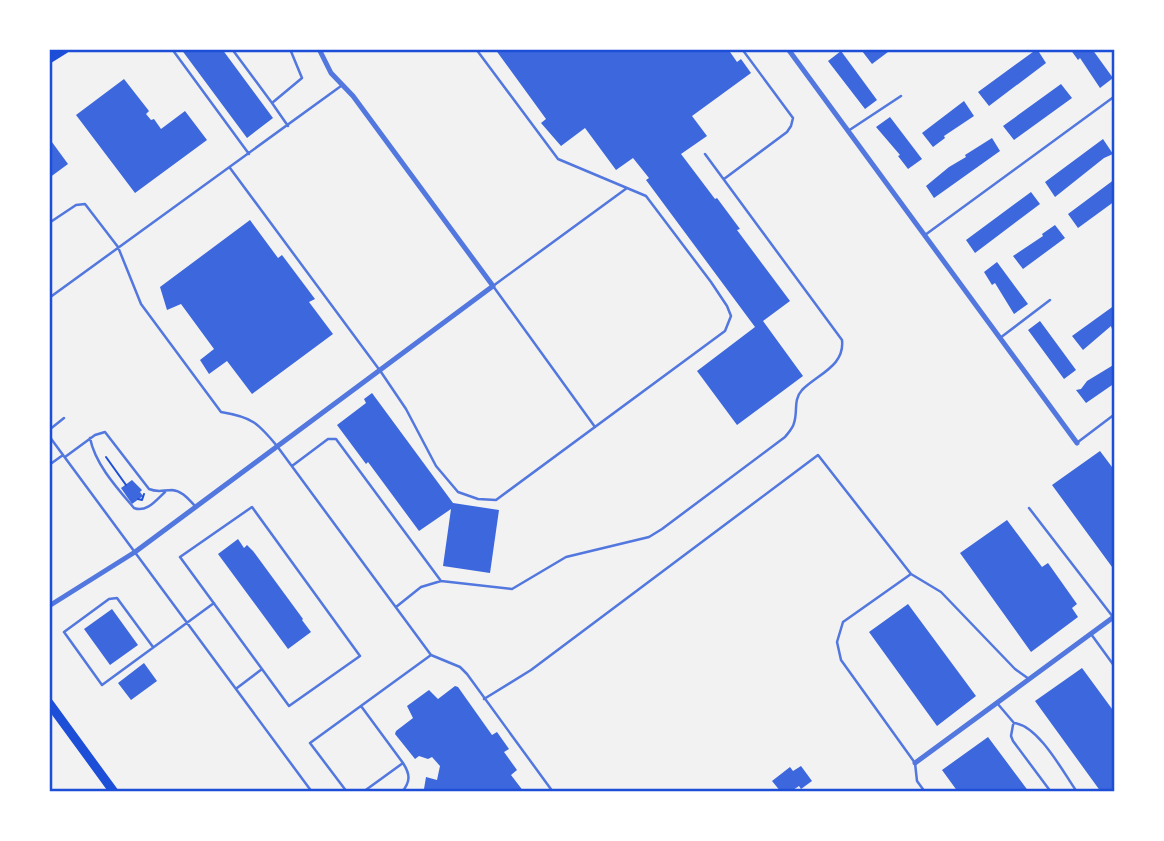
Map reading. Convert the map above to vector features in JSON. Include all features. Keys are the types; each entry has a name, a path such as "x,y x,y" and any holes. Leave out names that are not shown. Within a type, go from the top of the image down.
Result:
{"main road":[{"path":"49,60 65,49"},
{"path":"49,703 112,789"}],"street":[{"path":"49,606 135,552 381,372 493,286 353,96 331,73 319,49"},
{"path":"788,49 1077,443"},
{"path":"915,763 1114,617"},
{"path":"100,792 112,789"}],"lane":[{"path":"172,49 249,154"},
{"path":"232,49 288,126"},
{"path":"272,103 302,78 290,49"},
{"path":"230,168 381,372 406,409 436,466 458,492 496,500 725,331 731,316 711,282 646,196 558,159 476,49"},
{"path":"724,178 792,126 793,118 742,49"},
{"path":"49,298 341,86"},
{"path":"848,131 901,96"},
{"path":"925,235 1115,96"},
{"path":"396,607 421,587 441,581 512,589 566,557 649,537 785,437 794,426 796,399 801,391 840,357 842,340 705,154"},
{"path":"596,427 493,286 627,188"},
{"path":"49,223 76,205 85,204 118,247 141,304 221,412 238,415 258,424 431,655 460,667 553,792"},
{"path":"1000,338 1050,300"},
{"path":"1077,443 1115,414"},
{"path":"49,430 64,418"},
{"path":"49,466 101,431 105,432 149,489 182,493 196,507"},
{"path":"49,436 312,792"},
{"path":"90,438 99,463 134,508 141,511 146,509 166,491"},
{"path":"292,466 328,439 336,439 441,581"},
{"path":"49,446 54,443"},
{"path":"484,699 531,670 818,455 911,574 941,592 1015,669 1029,679"},
{"path":"252,507 360,656 289,706 262,669 180,557 252,507"},
{"path":"1029,508 1114,617"},
{"path":"911,574 843,622 837,642 841,660 915,763 917,781 925,792"},
{"path":"153,647 117,598 109,599 64,632 102,685 214,603"},
{"path":"1091,634 1115,667"},
{"path":"347,792 310,743 431,655"},
{"path":"237,688 262,669"},
{"path":"997,703 1014,723 1034,732 1077,792"},
{"path":"361,706 408,771 409,782 402,792"},
{"path":"1014,723 1011,736 1013,741 1051,792"},
{"path":"363,792 402,762"}],"path":[{"path":"103,454 126,485"},
{"path":"122,488 133,480"},
{"path":"138,499 142,500 145,496 142,491"}],"building":[{"path":"181,49 222,49 273,118 247,138"},
{"path":"495,49 728,49 737,62 741,59 751,73 692,116 707,136 681,154 740,229 737,230 790,301 763,321 803,376 737,425 697,371 755,327 646,180 649,178 633,158 616,170 585,128 561,146 541,123 546,119"},
{"path":"892,49 872,64 862,51"},
{"path":"1037,49 1046,63 989,106 978,92"},
{"path":"1070,49 1092,49 1113,78 1100,88 1080,58 1078,60"},
{"path":"841,51 877,100 865,109 828,61"},
{"path":"124,79 149,111 146,114 151,120 154,119 161,129 185,111 207,140 135,193 76,115"},
{"path":"1061,84 1072,98 1014,140 1003,126"},
{"path":"964,101 974,116 944,136 945,138 933,147 922,133"},
{"path":"890,117 922,159 908,169 898,156 900,155 876,127"},
{"path":"49,138 68,164 49,178"},
{"path":"992,138 1000,151 934,198 926,186 966,157 965,155"},
{"path":"1103,139 1113,154 1104,158 1055,197 1045,182"},
{"path":"1115,179 1115,201 1078,228 1068,214"},
{"path":"1031,192 1040,204 975,253 966,240"},
{"path":"250,220 278,258 282,255 315,299 309,302 333,334 252,394 227,361 209,374 200,360 214,349 181,304 167,310 160,287"},
{"path":"1055,225 1065,238 1023,269 1013,256"},
{"path":"997,262 1028,304 1014,314 995,283 992,285 984,272"},
{"path":"1115,305 1115,327 1112,329 1111,326 1083,350 1072,336"},
{"path":"1040,321 1076,370 1064,379 1028,330"},
{"path":"1115,364 1115,383 1086,403 1076,390"},
{"path":"372,393 453,503 499,510 490,573 443,566 451,509 419,531 337,425 366,403 364,399"},
{"path":"1100,451 1115,471 1115,571 1052,485"},
{"path":"132,480 142,490 140,492 143,496 132,504 121,488"},
{"path":"1007,520 1042,567 1048,563 1077,604 1072,608 1078,617 1031,652 960,553"},
{"path":"238,539 244,548 247,545 253,551 311,632 288,649 218,554"},
{"path":"908,604 976,696 937,726 869,632"},
{"path":"112,609 138,645 110,665 84,629"},
{"path":"144,663 157,681 131,700 118,683"},
{"path":"1082,668 1115,713 1115,792 1101,792 1035,701"},
{"path":"455,686 492,735 497,732 509,749 504,752 517,770 511,775 524,792 435,792 424,789 426,777 437,780 440,766 432,757 428,759 419,756 415,759 395,734 413,718 407,706 429,690 438,699"},
{"path":"988,737 1029,792 958,792 942,770"},
{"path":"801,766 812,781 801,789 799,786 790,792 781,792 772,781 790,767 793,771"}]}
